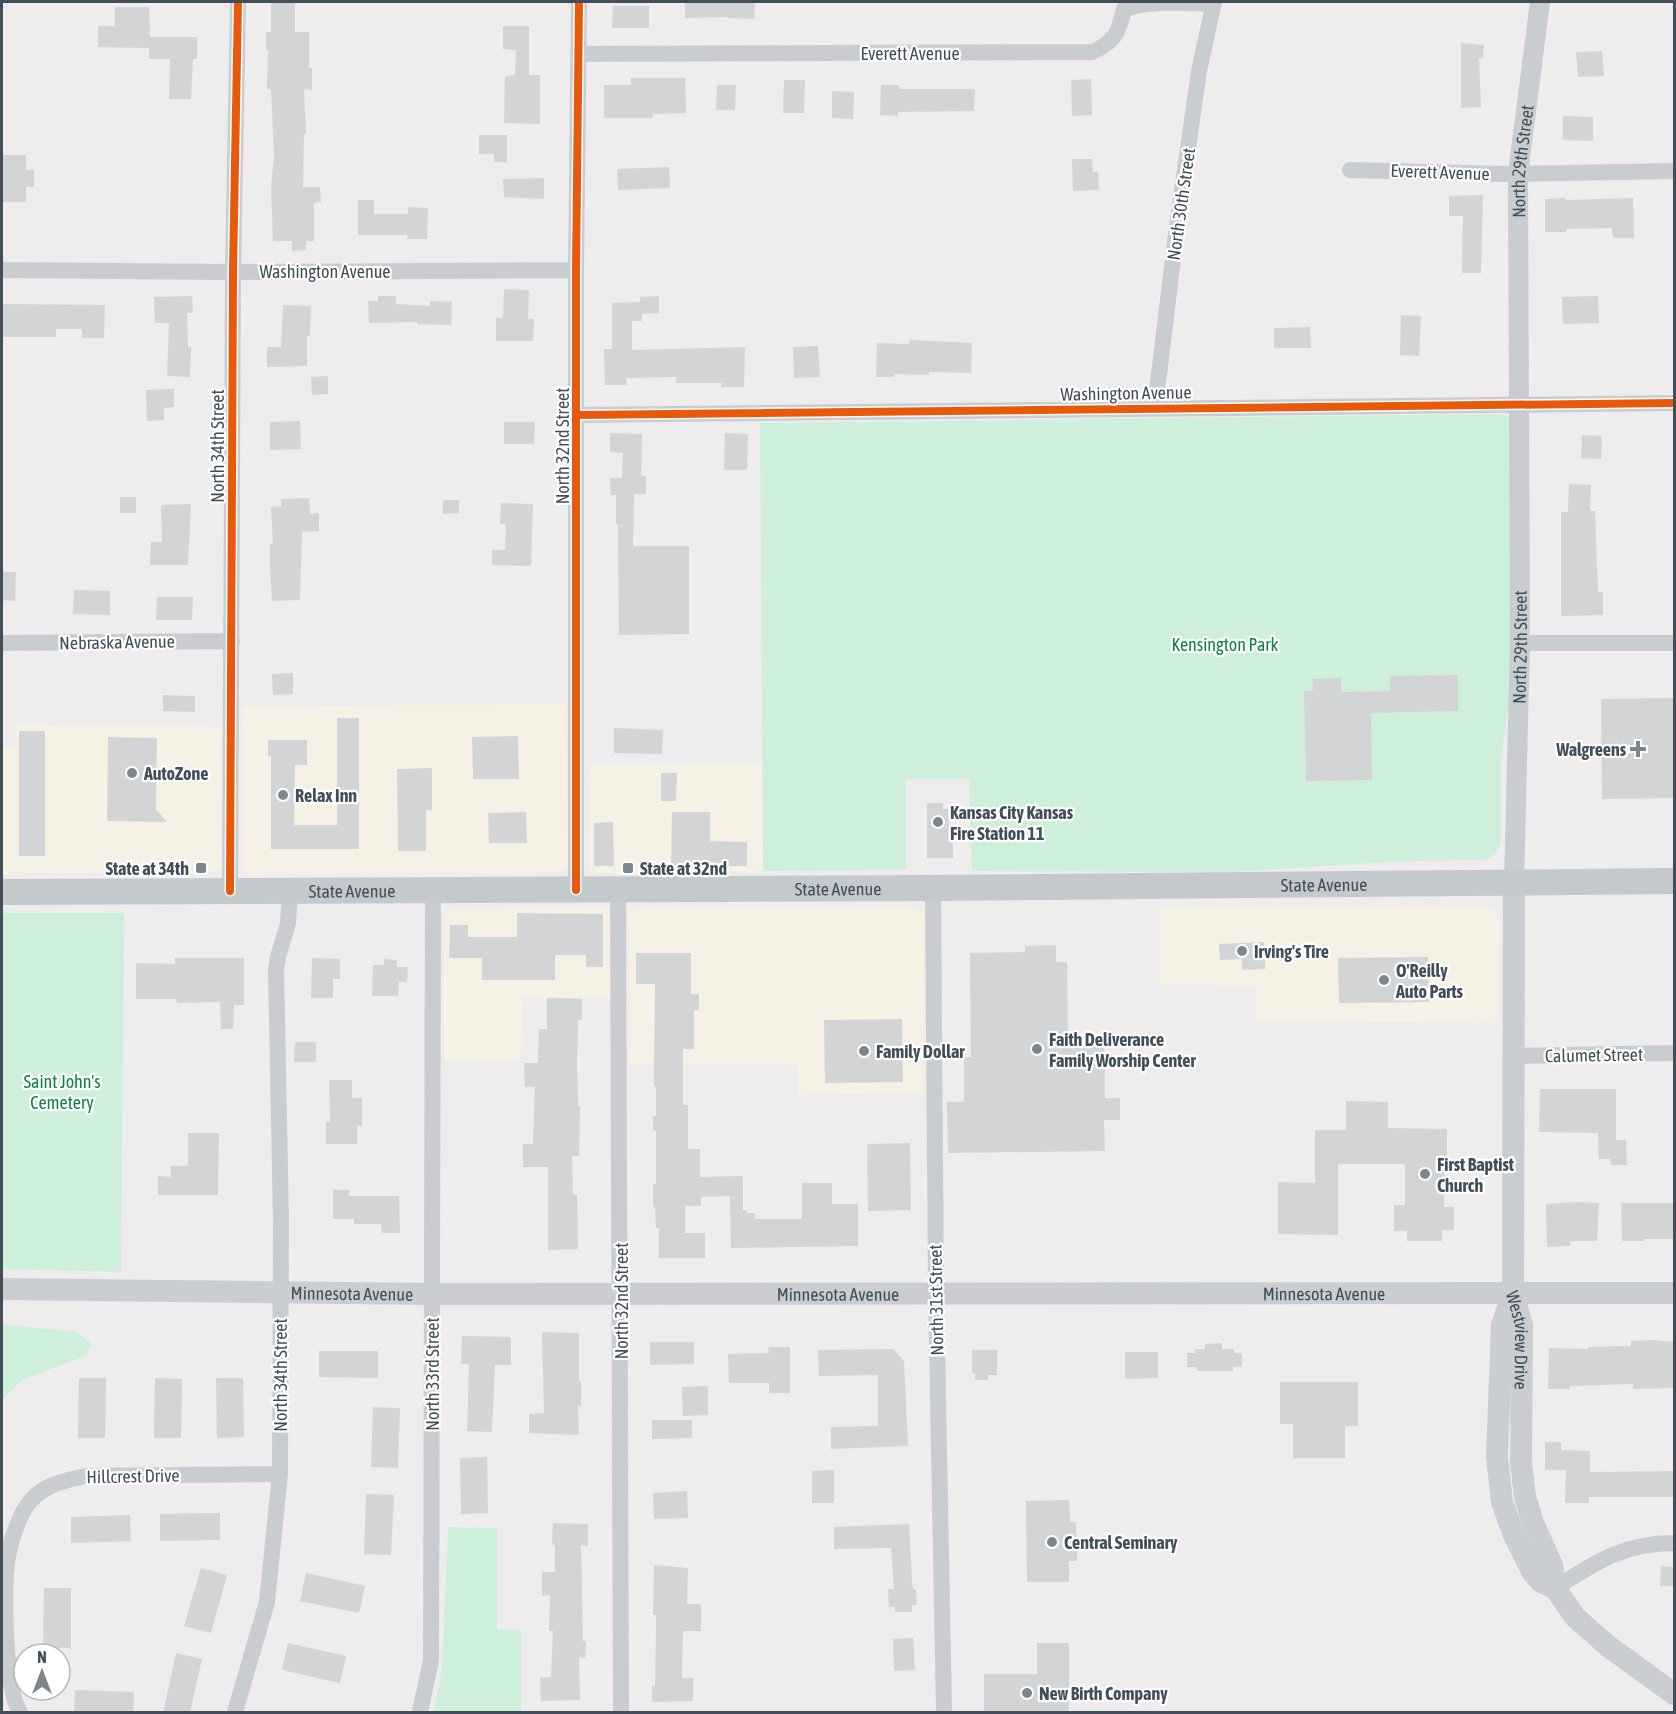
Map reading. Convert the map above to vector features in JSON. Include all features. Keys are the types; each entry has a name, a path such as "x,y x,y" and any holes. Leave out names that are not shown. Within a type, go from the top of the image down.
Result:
{"main road":[{"name":"State Avenue","path":"2,892 933,888 1674,881"},
{"name":"North 29th Street","path":"1513,1294 1514,883"},
{"name":"Minnesota Avenue","path":"2,1288 432,1294 1674,1293"},
{"name":"Westview Drive","path":"1513,1294 1522,1325 1521,1463 1525,1497 1533,1523 1552,1565 1555,1588 1575,1617 1608,1646 1674,1694"}],"street":[{"name":"North 34th Street","path":"230,891 232,272 238,2"},
{"name":"North 32nd Street","path":"576,890 576,270 579,2"},
{"name":"Everett Avenue","path":"579,54 1092,52 1106,46 1119,30 1124,5 1154,2 1214,3"},
{"name":"North 29th Street","path":"1514,883 1520,643 1518,173 1540,2"},
{"name":"North 30th Street","path":"1155,407 1197,82 1214,3"},
{"name":"Everett Avenue","path":"1350,170 1518,173 1674,171"},
{"name":"Washington Avenue","path":"2,270 232,272 576,270"},
{"name":"Washington Avenue","path":"577,415 1674,403"},
{"name":"Nebraska Avenue","path":"2,644 232,641"},
{"path":"1520,643 1674,644"},
{"name":"North 31st Street","path":"933,888 936,1293 944,1713"},
{"name":"North 33rd Street","path":"420,1713 430,1660 433,890"},
{"name":"North 32nd Street","path":"618,890 621,1713"},
{"name":"North 34th Street","path":"235,1713 267,1602 280,1474 281,1221 276,969 288,923 290,891"},
{"name":"Calumet Street","path":"1514,1056 1674,1053"},
{"name":"Hillcrest Drive","path":"20,1713 14,1704 7,1646 7,1563 12,1540 25,1509 46,1487 86,1476 280,1474"},
{"path":"1555,1588 1615,1552 1639,1546 1674,1542"}],"shaded area":[{"path":"566,704 568,859 567,868 562,872 249,874 244,869 243,706"},
{"path":"16,725 221,727 222,866 217,872 2,874 2,746 16,746"},
{"path":"762,764 763,871 594,874 589,867 590,765"},
{"path":"909,906 924,913 923,1094 798,1095 797,1065 630,1064 629,913 635,909"},
{"path":"1483,906 1494,910 1498,921 1498,1023 1256,1022 1255,986 1160,984 1160,908"},
{"path":"605,908 611,912 611,998 523,997 521,1061 444,1060 444,919 446,910"}],"green space":[{"name":"Kensington Park","path":"1506,414 1510,420 1511,688 1501,758 1501,840 1493,856 1484,860 1403,861 1230,872 972,871 969,779 906,779 906,870 763,871 760,423"},
{"name":"Saint John's Cemetery","path":"2,913 124,913 121,1272 2,1269"},
{"path":"2,1324 76,1332 91,1343 87,1355 22,1380 2,1400"},
{"path":"448,1527 497,1528 497,1630 521,1630 521,1712 433,1712 442,1669"}],"building":[{"path":"271,2 295,2 295,32 309,32 309,68 312,68 312,90 304,89 306,134 304,134 303,187 320,187 321,202 314,203 314,241 306,241 306,250 292,251 292,241 273,241 271,188 274,156 271,89 267,89 268,50 266,50 266,32 271,32"},
{"path":"685,2 755,2 754,19 685,18"},
{"path":"613,6 649,6 649,28 612,28"},
{"path":"115,7 149,7 150,37 197,37 197,59 193,59 191,99 169,99 170,59 149,59 149,48 98,47 98,26 115,26"},
{"path":"503,26 529,26 529,75 540,75 540,124 504,123 505,76 515,75 516,50 503,49"},
{"path":"1461,43 1484,45 1483,58 1479,58 1481,107 1461,108"},
{"path":"1602,51 1604,76 1578,77 1576,52"},
{"path":"631,78 685,78 686,113 653,114 652,118 604,118 604,85 631,85"},
{"path":"1091,79 1092,115 1072,116 1071,80"},
{"path":"784,80 805,80 804,113 783,113"},
{"path":"717,85 736,85 735,110 716,110"},
{"path":"881,85 899,85 899,89 975,89 974,111 898,112 898,116 880,115"},
{"path":"832,91 854,92 853,119 832,118"},
{"path":"1563,116 1593,117 1593,141 1563,140"},
{"path":"479,135 507,135 507,162 494,162 494,154 479,154"},
{"path":"2,155 26,155 26,170 34,170 34,187 26,187 26,202 2,202"},
{"path":"1072,159 1092,159 1093,172 1098,172 1099,190 1073,191"},
{"path":"669,167 670,188 618,190 617,169"},
{"path":"544,178 544,199 504,197 503,179"},
{"path":"1483,195 1481,273 1462,273 1463,216 1449,216 1449,196"},
{"path":"1565,198 1565,200 1633,198 1634,238 1613,238 1612,228 1545,232 1545,199"},
{"path":"358,200 374,200 374,214 408,214 408,207 428,208 427,239 407,239 408,235 358,235"},
{"path":"504,289 529,290 528,319 534,319 533,341 496,341 496,318 503,318"},
{"path":"192,296 193,313 187,313 188,347 191,347 190,377 167,376 169,323 155,323 154,297"},
{"path":"378,296 396,296 396,304 430,306 430,301 452,302 451,325 417,324 417,322 369,323 368,301 378,301"},
{"path":"659,296 659,313 642,314 642,321 632,321 632,350 745,347 744,387 721,387 722,383 676,383 676,377 626,378 627,385 605,385 604,349 612,349 612,303 640,302 640,297"},
{"path":"1598,296 1599,323 1563,324 1562,297"},
{"path":"2,304 105,305 104,338 82,338 82,329 56,329 56,337 2,337"},
{"path":"283,305 311,306 310,336 307,336 307,366 267,367 267,347 281,347"},
{"path":"1401,315 1421,316 1419,356 1400,355"},
{"path":"1310,327 1311,348 1274,348 1274,328"},
{"path":"910,340 972,343 971,373 929,372 929,375 895,374 894,377 876,377 877,343 909,344"},
{"path":"818,346 820,377 794,378 793,347"},
{"path":"328,376 328,394 312,395 311,377"},
{"path":"174,389 174,407 164,408 164,420 147,421 146,390"},
{"path":"300,421 301,449 270,450 270,422"},
{"path":"504,422 535,422 534,444 504,444"},
{"path":"610,433 642,434 641,476 646,476 646,494 634,494 633,546 689,546 689,634 619,635 618,524 616,524 616,495 611,495 610,478 622,478 623,453 610,452"},
{"path":"725,433 748,434 747,470 724,470"},
{"path":"1582,435 1602,436 1601,459 1581,458"},
{"path":"1569,484 1591,485 1590,511 1595,511 1598,592 1603,592 1603,615 1561,616 1561,512 1568,512"},
{"path":"120,497 136,497 136,513 120,513"},
{"path":"309,498 310,514 319,513 319,531 302,532 300,600 272,601 271,507 281,506 281,499"},
{"path":"443,500 459,500 459,513 443,514"},
{"path":"501,503 533,504 531,566 492,565 492,550 505,550 506,524 500,524"},
{"path":"191,504 188,565 150,565 151,542 162,542 161,505"},
{"path":"2,572 16,572 15,601 2,600"},
{"path":"74,590 110,591 110,615 73,614"},
{"path":"157,597 193,597 192,620 156,620"},
{"path":"293,673 293,694 273,695 272,674"},
{"path":"1458,675 1458,711 1371,713 1372,780 1306,781 1304,691 1313,691 1312,679 1341,678 1341,692 1390,691 1390,676"},
{"path":"163,695 195,696 195,712 163,711"},
{"name":"Walgreens","path":"1674,698 1674,798 1602,799 1601,699"},
{"name":"Relax Inn","path":"337,718 359,718 359,849 271,849 271,756 268,756 268,740 307,740 307,765 295,765 294,825 337,825"},
{"path":"614,728 663,730 662,754 614,753"},
{"path":"19,731 45,731 45,856 19,856"},
{"path":"518,736 519,779 473,779 472,737"},
{"name":"AutoZone","path":"108,737 157,738 156,809 167,822 107,821"},
{"path":"432,768 432,810 426,810 426,851 398,851 397,769"},
{"path":"661,773 677,773 676,801 661,801"},
{"name":"Kansas City Kansas Fire Station 11","path":"927,803 943,803 943,809 949,809 949,836 953,836 953,858 927,858"},
{"path":"526,812 527,843 489,843 488,813"},
{"path":"672,812 710,812 710,841 747,842 747,866 671,866"},
{"path":"613,822 614,866 594,866 594,823"},
{"path":"517,913 603,914 603,967 586,967 586,955 555,955 555,980 482,980 482,958 449,958 450,925 468,925 468,937 517,937"},
{"name":"Irving's Tire","path":"1264,942 1265,969 1242,970 1242,959 1220,960 1219,944"},
{"name":"Faith Deliverance Family Worship Center","path":"1056,945 1056,962 1067,962 1068,1041 1104,1041 1105,1098 1120,1098 1120,1120 1104,1120 1105,1151 948,1153 947,1102 964,1102 964,1057 971,1057 970,953 1025,952 1025,946"},
{"path":"636,953 691,953 691,994 699,994 699,1010 694,1010 694,1049 683,1049 683,1105 688,1105 688,1149 700,1149 700,1177 743,1176 743,1210 747,1210 747,1213 755,1213 755,1219 802,1219 802,1183 832,1183 832,1204 858,1204 858,1246 731,1248 730,1196 701,1197 701,1206 685,1206 685,1233 705,1233 705,1258 659,1258 659,1228 656,1228 655,1207 653,1207 653,1184 656,1184 656,1130 653,1130 653,1116 656,1116 655,984 636,984"},
{"name":"O'Reilly Auto Parts","path":"1428,957 1429,1002 1339,1003 1338,958"},
{"path":"175,958 244,958 244,1005 234,1005 233,1029 221,1029 220,1002 177,1003 176,999 136,999 136,963 175,964"},
{"path":"312,958 340,959 340,979 333,979 333,998 311,998"},
{"path":"384,959 397,960 397,967 408,967 407,982 399,982 398,996 372,996 373,965 384,965"},
{"path":"547,998 582,999 582,1020 578,1020 577,1063 578,1106 580,1106 579,1156 572,1156 573,1194 577,1194 578,1249 548,1250 548,1167 523,1167 523,1144 533,1144 535,1087 525,1087 524,1063 538,1063 539,1029 547,1029"},
{"name":"Family Dollar","path":"902,1019 903,1082 825,1083 824,1020"},
{"path":"295,1042 316,1042 316,1062 294,1062"},
{"path":"329,1080 352,1080 352,1098 362,1098 362,1126 357,1126 357,1144 326,1144 326,1122 330,1122"},
{"path":"1540,1089 1616,1089 1616,1140 1626,1140 1627,1165 1611,1165 1610,1159 1599,1159 1598,1133 1539,1132"},
{"name":"First Baptist Church","path":"1346,1101 1388,1102 1388,1128 1447,1129 1444,1207 1454,1207 1454,1230 1442,1230 1442,1241 1407,1241 1407,1231 1394,1231 1394,1205 1405,1205 1405,1164 1338,1164 1338,1235 1278,1234 1278,1182 1315,1183 1315,1130 1346,1130"},
{"path":"188,1133 219,1133 218,1195 158,1195 158,1176 171,1177 171,1166 188,1166"},
{"path":"910,1143 911,1210 868,1211 867,1144"},
{"path":"333,1190 349,1190 349,1196 399,1196 400,1233 382,1233 381,1224 354,1224 354,1219 333,1219"},
{"path":"1599,1203 1597,1241 1570,1241 1570,1246 1547,1247 1546,1204"},
{"path":"1621,1203 1674,1203 1674,1239 1622,1241"},
{"path":"542,1332 579,1333 581,1406 578,1406 579,1435 529,1433 529,1414 544,1413"},
{"path":"462,1336 511,1337 511,1365 495,1365 492,1432 467,1431 469,1364 461,1364"},
{"path":"1631,1341 1674,1342 1674,1388 1633,1389 1633,1384 1548,1389 1549,1348 1588,1349 1588,1347 1631,1346"},
{"path":"650,1342 694,1342 694,1364 650,1365"},
{"path":"1222,1343 1222,1349 1234,1349 1234,1353 1242,1353 1242,1367 1233,1367 1233,1371 1197,1371 1197,1367 1187,1367 1187,1353 1195,1353 1195,1349 1205,1349 1205,1344"},
{"path":"768,1347 790,1347 790,1393 769,1393 769,1383 729,1383 728,1354 769,1353"},
{"path":"893,1349 904,1361 908,1446 831,1449 831,1427 878,1426 878,1375 819,1376 818,1350"},
{"path":"972,1350 997,1350 997,1375 988,1375 988,1380 975,1380 975,1373 972,1373"},
{"path":"319,1351 378,1351 378,1378 319,1377"},
{"path":"1125,1352 1158,1352 1158,1378 1125,1379"},
{"path":"79,1378 106,1378 105,1438 78,1438"},
{"path":"155,1378 182,1379 181,1438 154,1438"},
{"path":"216,1378 243,1378 244,1437 217,1438"},
{"path":"1280,1382 1358,1382 1358,1426 1345,1426 1345,1458 1293,1458 1293,1424 1280,1424"},
{"path":"708,1386 708,1415 683,1416 682,1387"},
{"path":"373,1407 400,1408 398,1468 371,1467"},
{"path":"652,1420 692,1420 692,1438 652,1439"},
{"path":"1545,1442 1561,1442 1561,1450 1590,1451 1590,1472 1674,1471 1674,1497 1589,1497 1589,1503 1565,1503 1566,1470 1545,1470"},
{"path":"487,1457 488,1513 461,1514 460,1458"},
{"path":"834,1470 834,1503 812,1503 812,1471"},
{"path":"687,1491 688,1518 654,1519 653,1493"},
{"path":"366,1494 394,1495 391,1555 364,1554"},
{"name":"Central Seminary","path":"1069,1500 1070,1522 1076,1522 1077,1561 1069,1561 1069,1582 1027,1582 1026,1501"},
{"path":"220,1513 220,1540 160,1541 160,1514"},
{"path":"130,1515 131,1541 71,1543 71,1517"},
{"path":"553,1523 588,1524 588,1546 581,1545 583,1641 586,1641 585,1658 579,1657 580,1700 541,1701 540,1678 551,1677 553,1631 549,1631 550,1595 542,1596 542,1572 555,1572 555,1545 552,1544"},
{"path":"909,1524 912,1580 913,1589 916,1589 917,1605 912,1605 912,1612 895,1612 895,1607 889,1607 888,1589 894,1589 891,1548 834,1549 834,1527"},
{"path":"654,1565 688,1568 687,1604 701,1604 701,1631 683,1631 682,1678 693,1678 693,1701 652,1702 652,1686 655,1686 656,1625 656,1615 653,1615"},
{"path":"1661,1566 1674,1567 1674,1586 1660,1586"},
{"path":"201,1568 227,1575 211,1633 184,1626"},
{"path":"306,1573 365,1586 359,1613 300,1601"},
{"path":"44,1588 71,1588 71,1642 43,1642"},
{"path":"913,1638 915,1670 894,1671 893,1639"},
{"path":"288,1643 346,1656 340,1683 282,1670"},
{"name":"New Birth Company","path":"1037,1643 1069,1643 1069,1713 984,1713 984,1674 1037,1674"},
{"path":"176,1653 202,1659 190,1713 163,1713"},
{"path":"75,1690 134,1692 133,1713 74,1713"}],"cycle path":[{"path":"230,891 233,272 238,2"},
{"path":"576,890 576,270 579,2"},
{"path":"577,415 1674,403"}],"place":[{"name":"Walgreens","path":"1638,749"},
{"name":"AutoZone","path":"132,773"},
{"name":"Relax Inn","path":"283,795"},
{"name":"Kansas City Kansas Fire Station 11","path":"938,822"},
{"name":"State at 34th","path":"201,868"},
{"name":"State at 32nd","path":"628,868"},
{"name":"Irving's Tire","path":"1242,951"},
{"name":"O'Reilly Auto Parts","path":"1384,980"},
{"name":"Faith Deliverance Family Worship Center","path":"1037,1049"},
{"name":"Family Dollar","path":"864,1051"},
{"name":"First Baptist Church","path":"1425,1174"},
{"name":"Central Seminary","path":"1052,1542"},
{"name":"New Birth Company","path":"1027,1693"}]}
